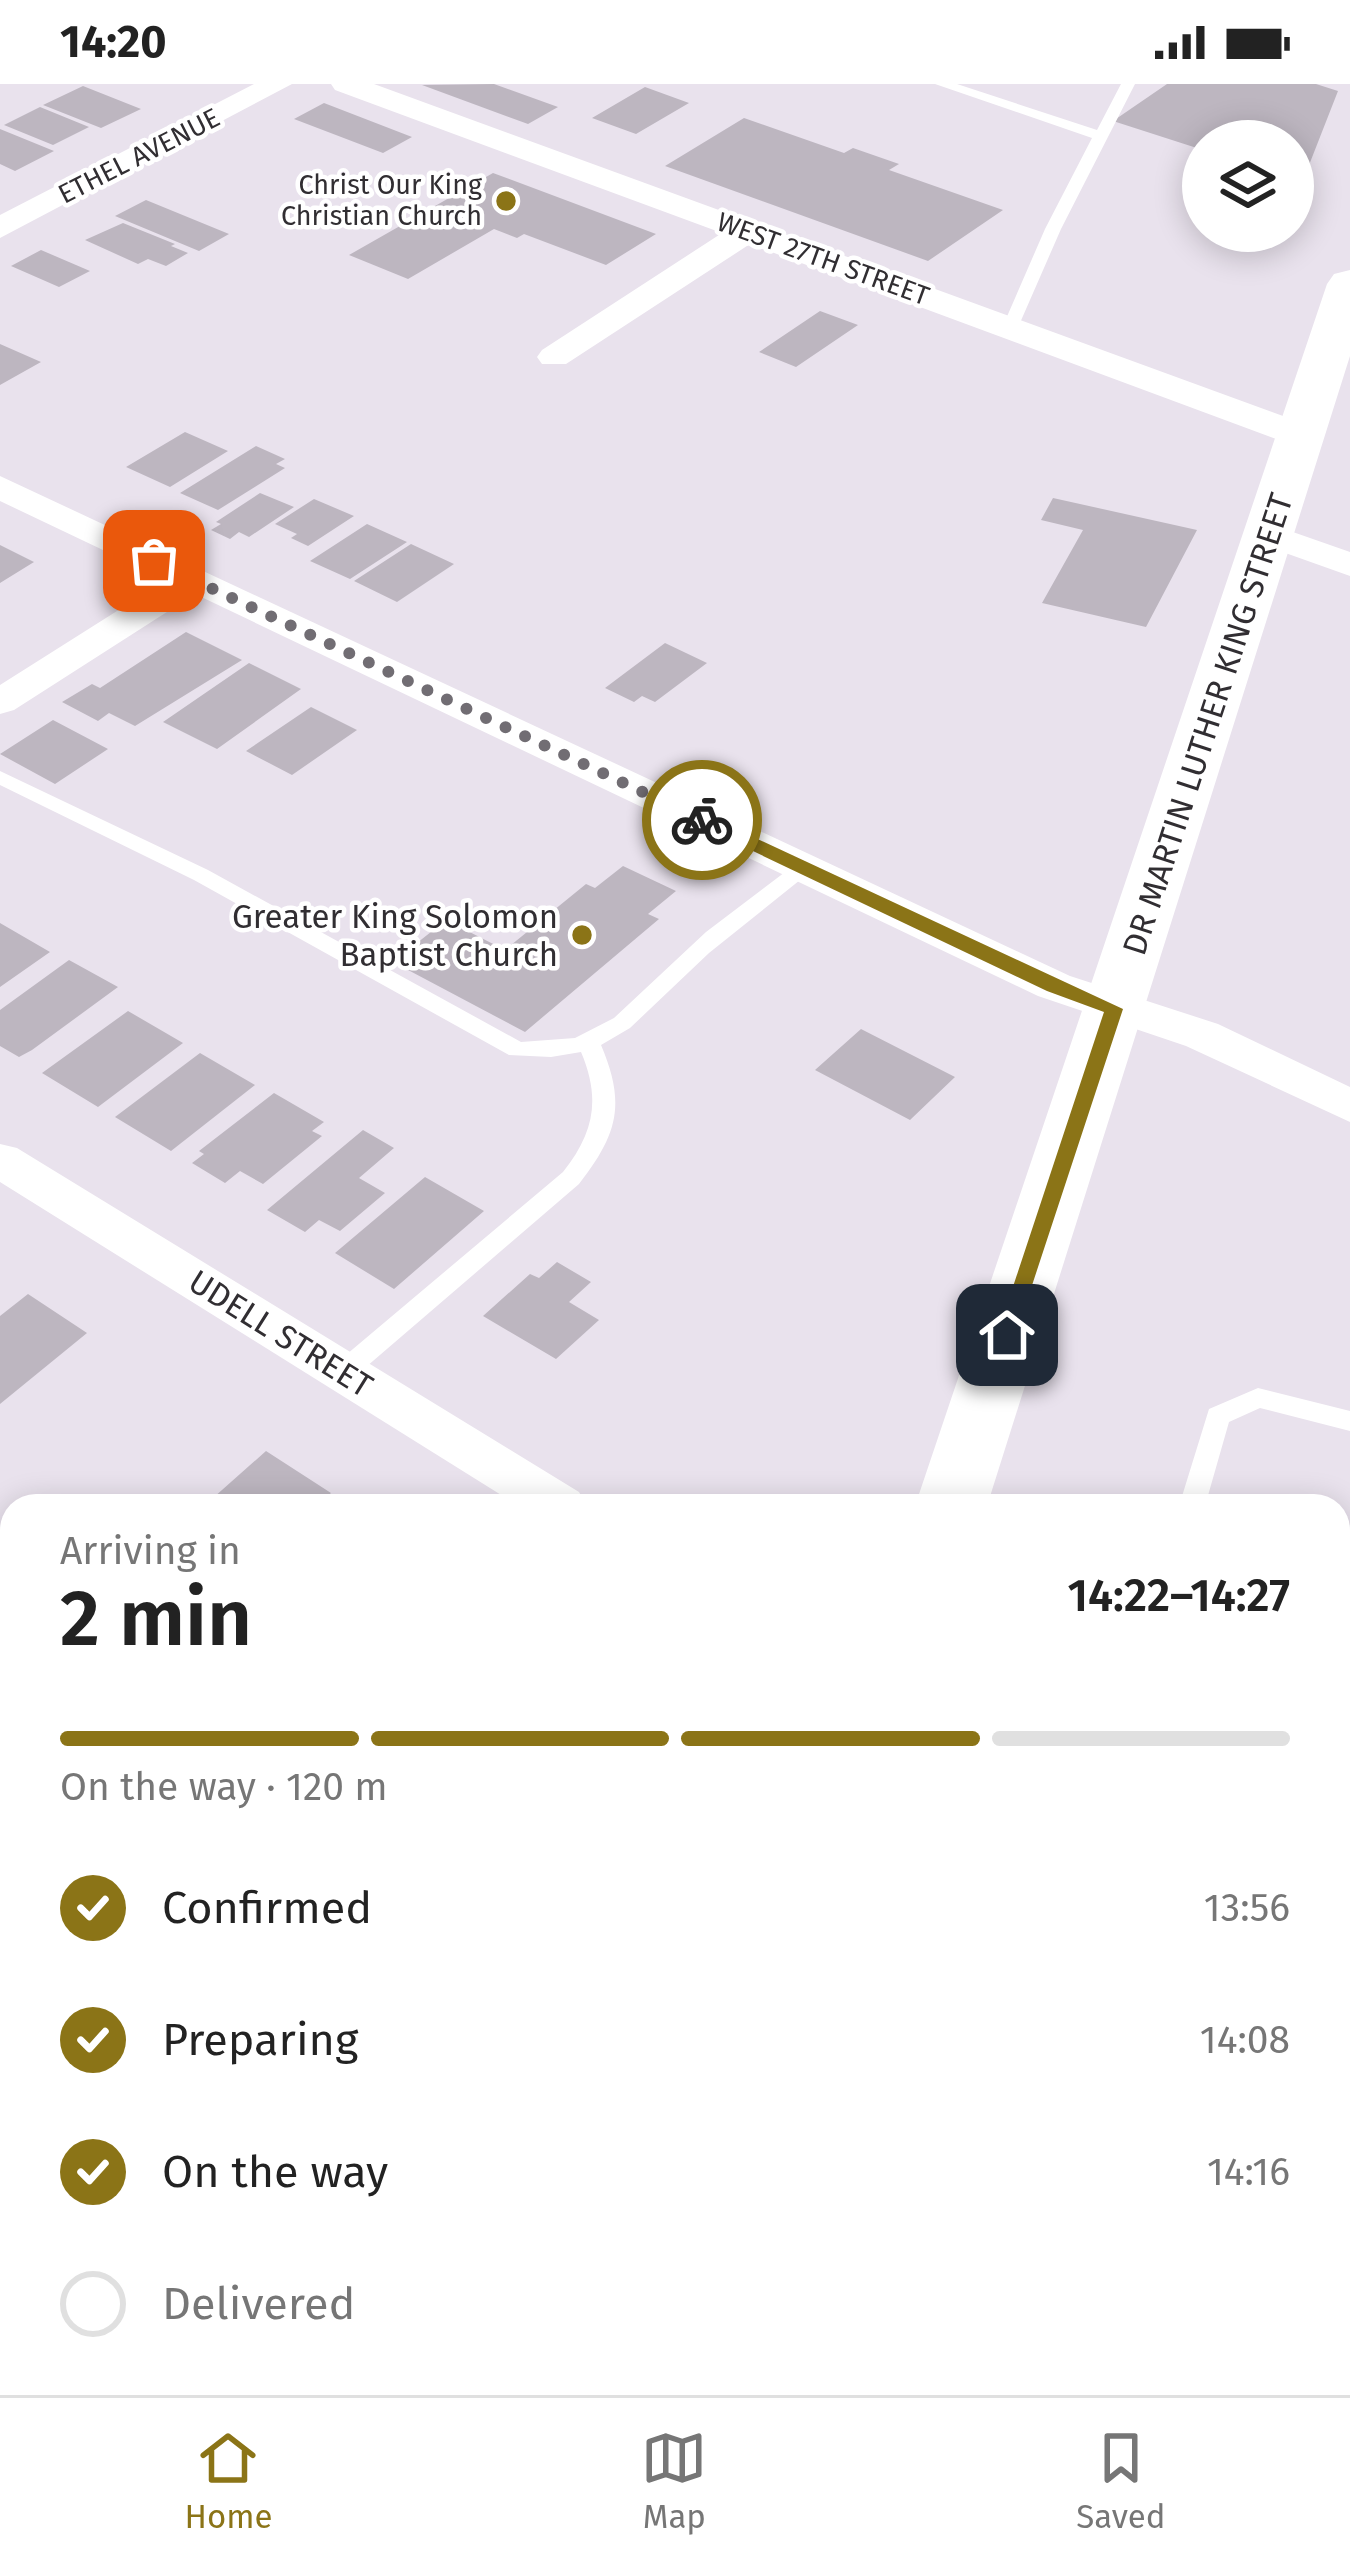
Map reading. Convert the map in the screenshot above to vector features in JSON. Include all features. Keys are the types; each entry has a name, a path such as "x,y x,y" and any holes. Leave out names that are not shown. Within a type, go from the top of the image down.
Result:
{"main road":[{"name":"DR MARTIN LUTHER KING STREET","path":"955,1494 1350,284"}],"street":[{"name":"ETHEL AVENUE","path":"0,228 278,84"},
{"name":"WEST 27TH STREET","path":"346,84 1300,435"},
{"path":"554,357 747,231"},
{"path":"0,487 1054,986 1202,1035 1350,1106"},
{"path":"1270,535 1350,566"},
{"path":"0,702 193,579"},
{"name":"UDELL STREET","path":"0,1160 541,1494"}],"lane":[{"path":"942,84 1101,136"},
{"path":"1010,328 1128,84"},
{"path":"0,777 201,875 517,1050 558,1052 618,1029 700,948 804,868"},
{"path":"343,1372 571,1178 597,1147 606,1101 601,1069 589,1043"},
{"path":"1195,1494 1218,1416 1258,1398 1350,1421"}],"building":[{"path":"494,84 558,107 528,124 422,85"},
{"path":"1167,84 1316,84 1338,91 1314,152 1314,120 1182,120 1182,143 1113,121"},
{"path":"83,86 141,109 101,128 43,105"},
{"path":"645,87 689,103 636,134 592,118"},
{"path":"324,103 412,137 383,153 294,119"},
{"path":"40,107 89,127 53,145 4,125"},
{"path":"744,118 844,153 853,148 899,164 889,170 1003,210 928,261 665,166"},
{"path":"0,129 54,151 15,171 0,164"},
{"name":"Christ Our King Christian Church","path":"493,173 656,234 606,265 524,234 517,238 494,229 408,279 349,255"},
{"path":"146,200 229,234 199,251 115,216"},
{"path":"123,223 188,253 166,266 148,259 138,264 85,240"},
{"path":"41,250 90,271 59,287 11,266"},
{"path":"820,311 858,325 796,367 759,352"},
{"path":"0,344 41,362 0,385"},
{"path":"185,432 228,451 170,487 126,467"},
{"path":"256,446 285,459 276,464 285,468 218,510 180,493"},
{"path":"260,493 294,507 249,537 239,532 230,539 211,530 221,524 216,522"},
{"path":"1053,498 1197,530 1146,627 1042,603 1083,530 1041,520"},
{"path":"314,499 354,516 308,546 291,538 297,534 275,524"},
{"path":"367,524 407,542 350,579 310,561"},
{"path":"411,544 454,564 397,602 354,581"},
{"path":"0,545 34,562 0,583"},
{"path":"186,632 242,660 135,726 109,713 98,721 62,702 92,684 100,688"},
{"path":"665,643 707,663 655,702 642,696 634,702 605,688"},
{"path":"249,663 301,689 217,749 163,722"},
{"path":"311,707 357,730 292,775 246,751"},
{"path":"53,720 108,749 55,784 0,754"},
{"name":"Greater King Solomon Baptist Church","path":"623,866 676,891 648,914 659,919 525,1032 393,962 446,920 505,950 586,884 595,888"},
{"path":"0,923 50,952 0,987"},
{"path":"69,960 118,987 19,1057 0,1046 0,1010"},
{"path":"128,1011 183,1043 98,1107 42,1073"},
{"path":"861,1029 955,1077 910,1120 815,1070"},
{"path":"200,1053 255,1085 171,1151 115,1117"},
{"path":"274,1093 324,1122 312,1131 322,1136 263,1184 240,1171 225,1183 192,1163 204,1154 199,1151"},
{"path":"363,1130 394,1148 359,1178 385,1193 340,1231 319,1220 305,1232 267,1210"},
{"path":"425,1177 484,1211 394,1289 335,1253"},
{"path":"557,1262 591,1282 569,1302 599,1320 556,1359 483,1316 530,1274 539,1278"},
{"path":"28,1294 87,1333 0,1404 0,1316"},
{"path":"266,1451 331,1493 330,1494 218,1494"}],"way so far":[{"path":"154,561 702,820"}],"place":[{"name":"Christ Our King Christian Church","path":"506,201"},
{"name":"Greater King Solomon Baptist Church","path":"582,935"}],"route":[{"path":"702,820 1054,986 1114,1009 1007,1335"}]}
